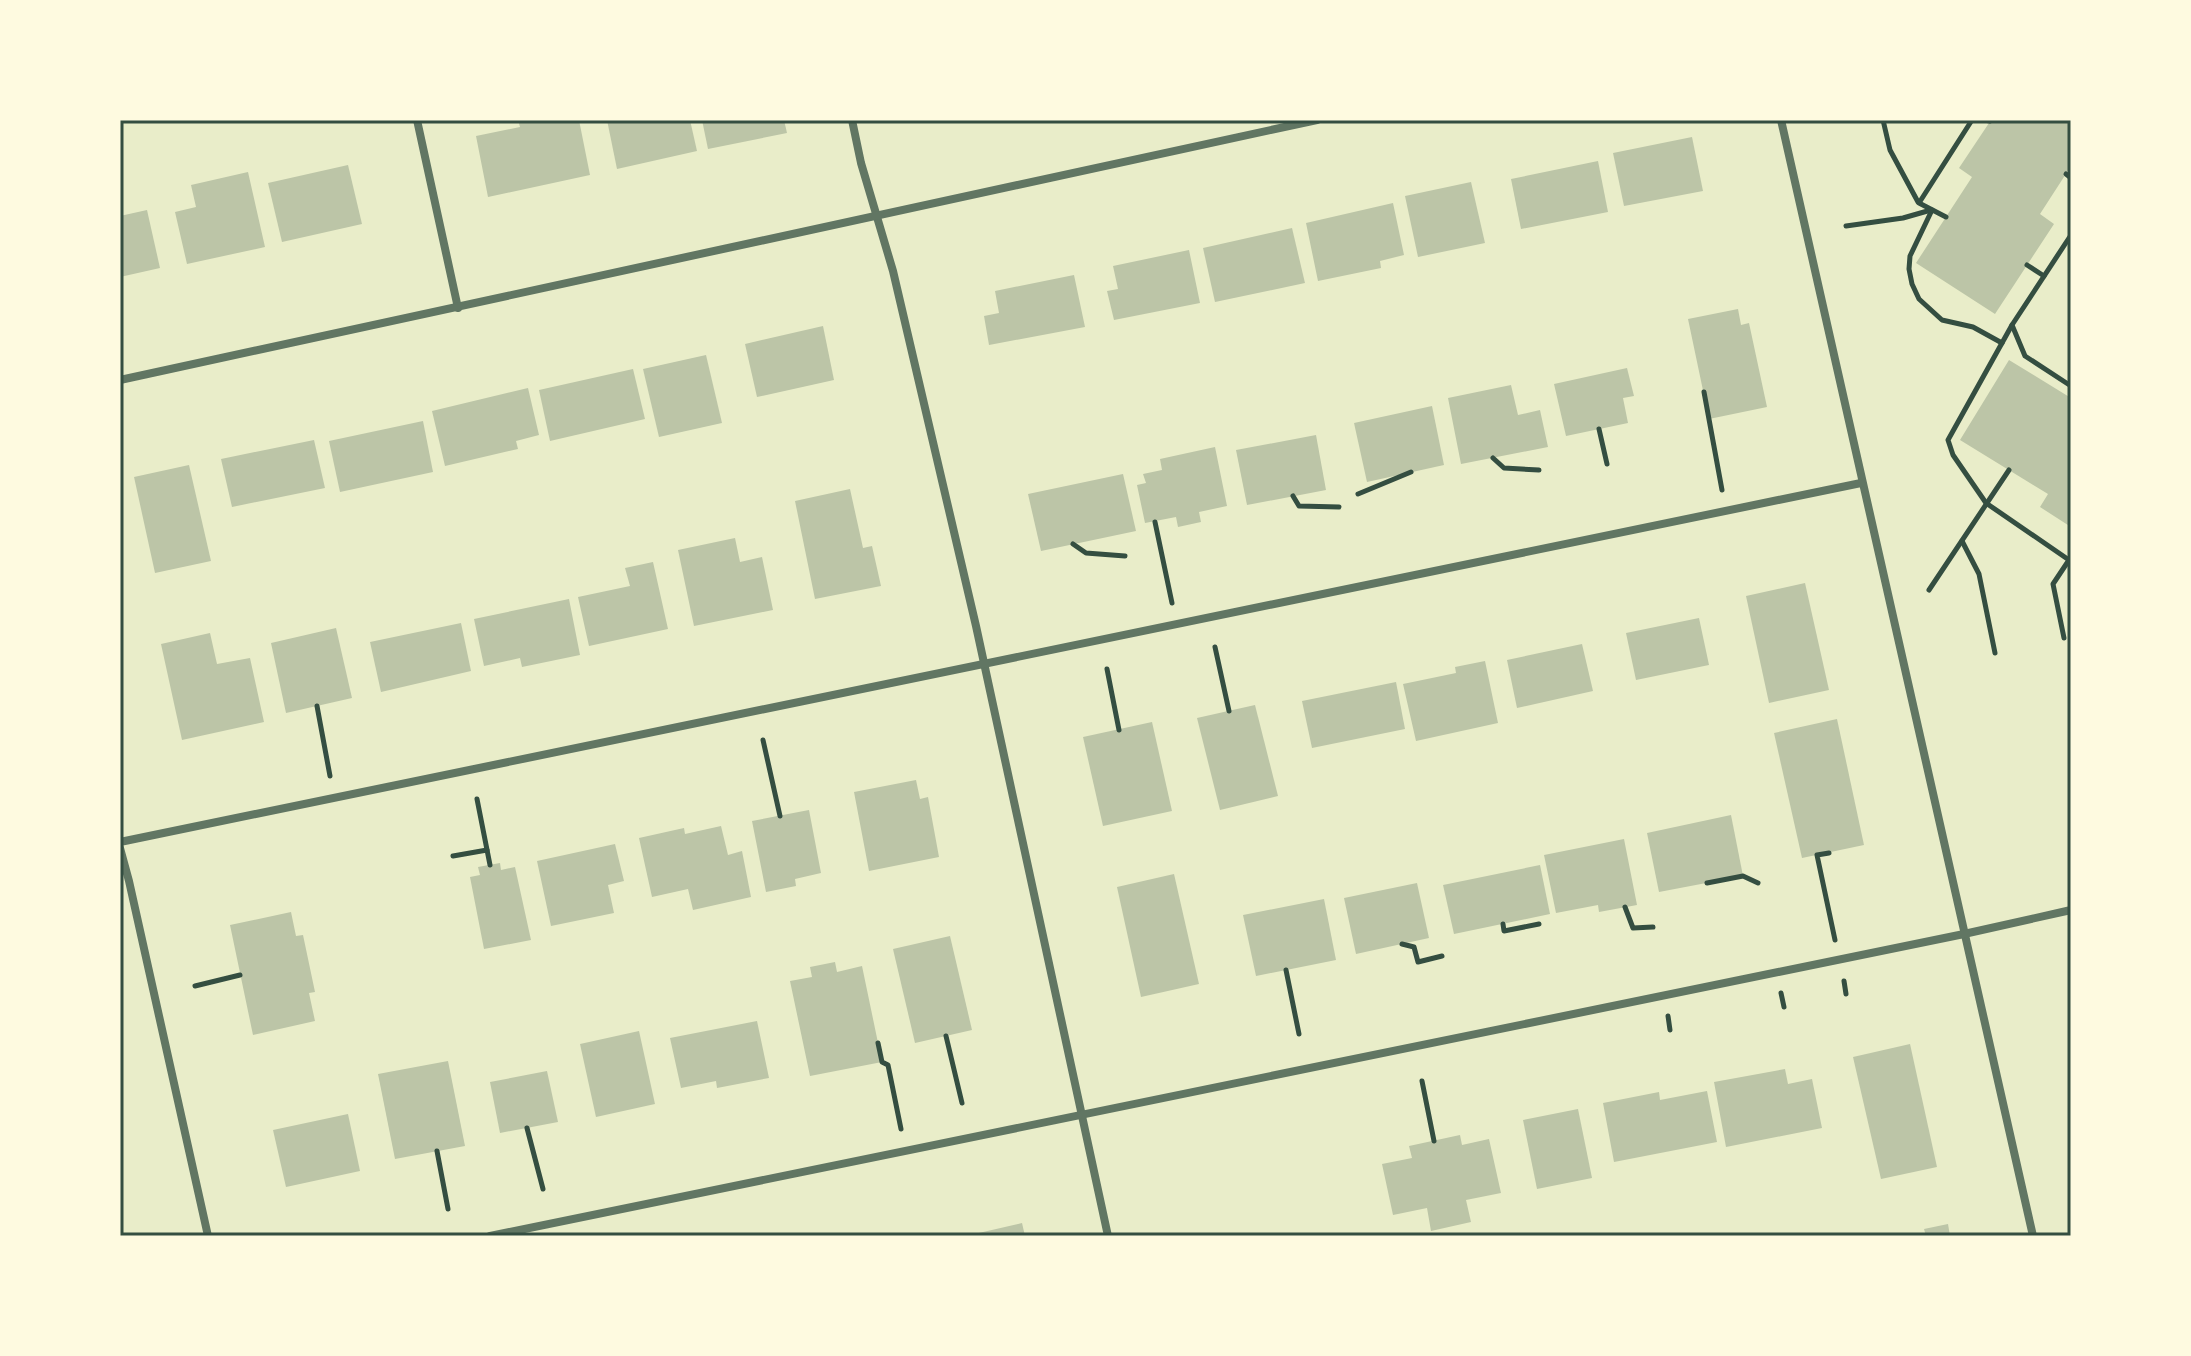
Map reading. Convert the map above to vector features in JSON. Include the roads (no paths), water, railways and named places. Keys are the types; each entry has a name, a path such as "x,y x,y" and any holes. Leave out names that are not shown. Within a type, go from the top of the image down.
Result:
{"street":[{"path":"417,120 458,308"},
{"path":"852,120 861,163 893,271 984,665 1108,1236"},
{"path":"1781,120 2033,1236"},
{"path":"120,380 1312,121"},
{"path":"120,842 1861,483"},
{"path":"120,848 208,1236"},
{"path":"490,1236 2071,910"}]}
